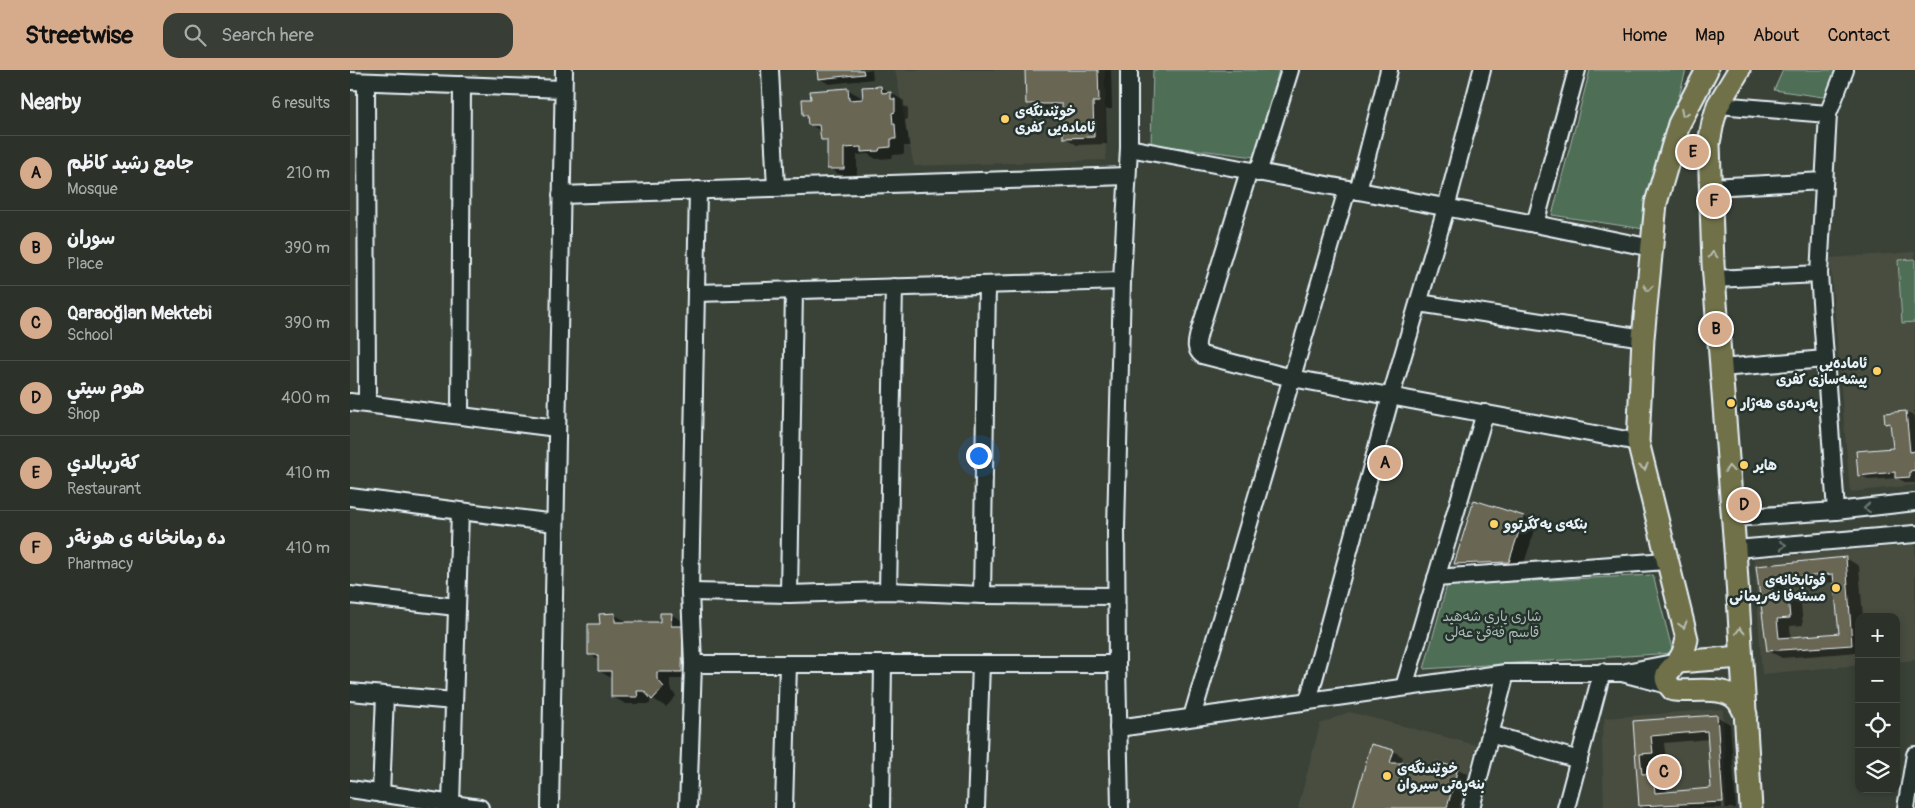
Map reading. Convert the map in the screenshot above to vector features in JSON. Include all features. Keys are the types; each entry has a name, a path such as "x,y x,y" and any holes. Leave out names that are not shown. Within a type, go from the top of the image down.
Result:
{"main road":[{"path":"1707,70 1679,124 1656,203 1643,338 1638,442 1666,561 1687,638 1684,652 1678,662 1668,670 1666,678 1668,685 1673,690 1681,692 1714,691 1726,694 1737,700 1746,715"},
{"path":"1739,70 1718,105 1712,122 1709,143 1715,279 1733,518 1751,808"},
{"path":"1678,662 1742,664"},
{"path":"1714,691 1729,682 1742,664"}],"street":[{"path":"550,808 564,70"},
{"path":"770,70 776,188"},
{"path":"1120,808 1116,596 1122,281 1128,148 1129,70"},
{"path":"1290,70 1196,345 1198,351 1202,355 1292,378 1638,442"},
{"path":"1192,717 1292,378 1389,70"},
{"path":"1308,701 1390,396 1446,208 1482,70"},
{"path":"1535,224 1577,70"},
{"path":"1836,511 1820,274 1828,114 1845,70"},
{"path":"367,404 358,81 563,89"},
{"path":"460,415 462,85"},
{"path":"1718,105 1828,114"},
{"path":"1128,148 1535,224 1652,248"},
{"path":"561,195 1127,176"},
{"path":"1710,187 1824,181"},
{"path":"688,808 693,664 690,592 698,190"},
{"path":"1715,279 1820,274"},
{"path":"696,293 1122,281"},
{"path":"982,595 987,285"},
{"path":"888,591 894,287"},
{"path":"789,594 794,290"},
{"path":"1419,303 1643,338"},
{"path":"1721,368 1825,359"},
{"path":"350,402 557,428"},
{"path":"1404,687 1484,414"},
{"path":"350,497 555,523"},
{"path":"1733,518 1836,511 1915,502"},
{"path":"451,804 460,511"},
{"path":"1735,549 1915,534"},
{"path":"1436,578 1666,561"},
{"path":"690,592 789,594 888,591 982,595 1116,596"},
{"path":"350,595 456,607"},
{"path":"1118,728 1506,673 1622,672 1678,662"},
{"path":"693,664 1116,664"},
{"path":"784,808 788,664"},
{"path":"881,808 883,664"},
{"path":"976,808 981,664"},
{"path":"1566,808 1602,672"},
{"path":"1622,672 1668,685"},
{"path":"1471,808 1506,673"},
{"path":"350,692 454,701"},
{"path":"381,794 385,695"},
{"path":"1490,734 1579,760"},
{"path":"1906,808 1913,786 1915,755"},
{"path":"350,789 480,808"}],"shaded area":[{"name":"خوێندنگەی ئامادەیی کفری","path":"895,70 1105,70 1106,160 914,166"},
{"name":"ئامادەیی پیشەسازی کفری","path":"1915,252 1915,485 1850,492 1830,258"},
{"name":"قوتابخانەی مستەفا نەریمانی","path":"1915,545 1915,660 1900,662 1900,613 1855,613 1855,665 1762,674 1754,559"},
{"path":"1723,709 1727,808 1604,808 1602,736 1605,718"},
{"name":"خوێندنگەی بنەڕەتی سیروان","path":"1349,712 1476,745 1459,808 1298,808 1320,724"}],"green space":[{"path":"1153,70 1279,70 1255,157 1151,144"},
{"path":"1590,70 1686,70 1644,229 1552,215"},
{"path":"1783,70 1839,70 1830,98 1774,90"},
{"path":"1915,259 1915,322 1902,323 1898,260"},
{"name":"شاری یاری شەهید قاسم فەقێ عەلی","path":"1653,575 1673,653 1424,669 1447,585"}],"building":[{"path":"817,70 863,70 864,74 818,79"},
{"path":"1025,70 1098,70 1099,102 1093,102 1094,137 1063,138 1062,104 1026,104"},
{"path":"881,86 882,93 891,92 891,99 895,99 895,112 892,113 896,139 891,139 891,147 880,148 879,151 861,152 861,147 844,148 844,169 827,169 827,140 821,140 819,125 808,125 807,115 803,115 802,99 811,99 810,91 848,88 849,100 863,99 862,87"},
{"path":"1906,411 1910,452 1915,451 1915,470 1910,471 1910,477 1895,478 1895,472 1858,476 1856,451 1893,448 1890,423 1885,424 1884,413"},
{"name":"بنکەی یەکگرتوو","path":"1474,500 1524,516 1509,562 1454,564"},
{"path":"1846,557 1852,645 1767,651 1756,566","holes":["1833,574 1839,633 1779,638 1777,619 1790,618 1788,596 1773,597 1772,580"]},
{"path":"615,613 615,622 660,622 660,613 672,613 671,626 683,626 682,672 657,672 657,679 664,687 652,700 644,691 637,691 638,697 611,697 611,671 598,671 598,655 588,655 588,624 600,624 599,614"},
{"path":"1717,715 1723,802 1639,806 1633,721","holes":["1707,731 1711,788 1655,793 1653,773 1642,774 1640,754 1653,753 1651,736"]},
{"path":"1371,744 1394,750 1390,763 1411,763 1422,767 1433,776 1437,762 1458,768 1447,808 1353,808"}],"place":[{"name":"خوێندنگەی ئامادەیی کفری","path":"1005,119"},
{"name":"كةرىبالدي","path":"1693,152"},
{"name":"ده رمانخانه ى هونةر","path":"1714,201"},
{"name":"سوران","path":"1716,329"},
{"name":"ئامادەیی پیشەسازی کفری","path":"1877,371"},
{"name":"پەردەى ھەژار","path":"1731,403"},
{"name":"جامع رشيد كاظم","path":"1385,463"},
{"name":"هاير","path":"1744,465"},
{"name":"هوم سيتي","path":"1744,505"},
{"name":"بنکەی یەکگرتوو","path":"1494,524"},
{"name":"قوتابخانەی مستەفا نەریمانی","path":"1836,588"},
{"name":"Qaraoğlan Mektebi","path":"1664,772"},
{"name":"خوێندنگەی بنەڕەتی سیروان","path":"1387,776"}]}
